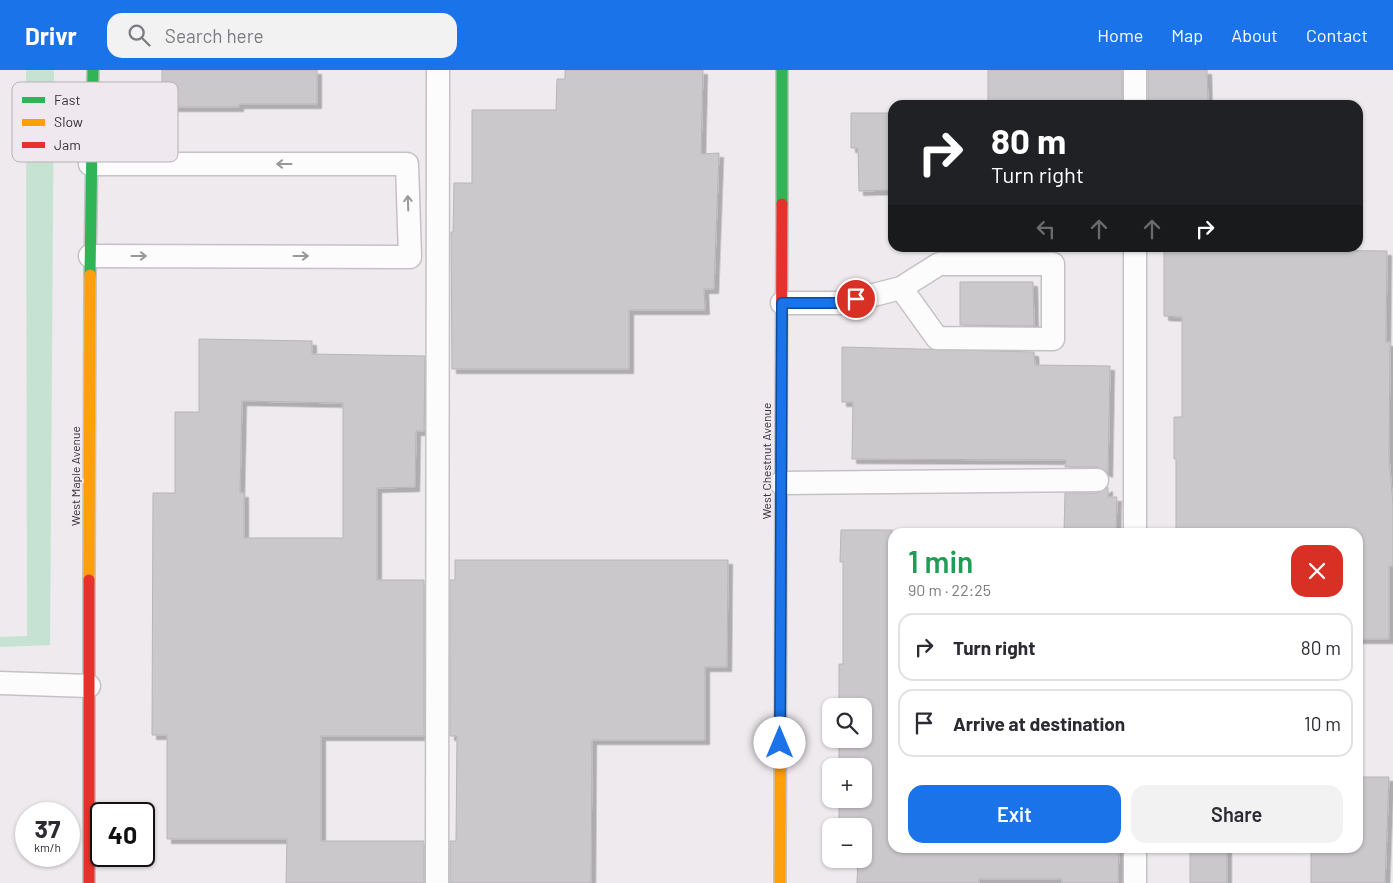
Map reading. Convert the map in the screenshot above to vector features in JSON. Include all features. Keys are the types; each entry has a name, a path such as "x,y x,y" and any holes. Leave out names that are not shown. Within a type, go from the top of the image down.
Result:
{"street":[{"name":"West Chestnut Avenue","path":"780,883 782,70"},
{"name":"West Maple Avenue","path":"89,883 90,164"}],"lane":[{"path":"437,883 438,70"},
{"path":"1135,70 1135,100"},
{"path":"90,164 407,164 410,257 90,256"},
{"path":"1135,252 1135,528"},
{"path":"782,303 842,303 901,288 939,264 1053,264 1053,339 938,338 901,288"},
{"path":"781,483 1097,480"},
{"path":"0,683 90,686"},
{"path":"1134,853 1134,883"}],"green space":[{"path":"26,70 54,70 54,82 26,82"},
{"path":"26,162 53,162 50,645 0,647 0,637 27,636"}],"building":[{"path":"162,70 317,70 317,104 239,104 239,107 178,107 178,82 162,82"},
{"path":"565,70 703,70 701,154 719,153 714,289 704,289 705,310 629,310 629,369 452,369 451,232 453,232 454,183 472,183 472,110 556,110 557,79 565,79"},
{"path":"988,70 1122,70 1122,100 988,100"},
{"path":"1148,70 1207,70 1208,100 1148,100"},
{"path":"851,113 888,113 888,190 859,191 858,148 851,148"},
{"path":"1387,251 1386,342 1390,342 1389,457 1393,505 1393,566 1389,566 1389,639 1363,639 1363,528 1176,528 1174,417 1182,417 1182,317 1164,316 1164,252"},
{"path":"960,282 1033,282 1034,326 960,325"},
{"path":"199,339 312,341 312,354 425,356 424,431 416,431 415,487 377,488 377,580 424,580 424,736 321,736 321,841 424,841 424,883 286,883 287,839 167,839 167,735 152,735 153,493 175,493 175,412 199,412","holes":["242,401 343,403 343,538 244,538 244,493 240,493"]},
{"path":"842,347 1034,352 1035,365 1110,366 1108,473 1097,467 1065,467 1066,460 852,459 853,402 842,402"},
{"path":"1108,487 1108,497 1117,497 1116,528 1064,528 1065,493 1097,493"},
{"path":"841,530 888,530 888,853 1119,853 1118,883 1062,883 1062,879 979,879 979,883 857,883 858,868 872,868 872,818 839,818 839,808 872,808 872,758 839,758 839,748 872,748 872,698 839,698 839,664 843,664 843,562 840,562"},
{"path":"455,560 728,560 727,667 705,667 705,740 592,740 591,883 450,883 450,841 456,841 457,736 450,736 450,580 455,580"},
{"path":"1363,777 1389,777 1385,883 1311,883 1311,853 1363,853"},
{"path":"1190,853 1227,853 1227,883 1190,883"}],"traffic: fast":[{"path":"93,70 93,82"},
{"path":"782,70 782,204"},
{"path":"90,275 92,162"}],"traffic: slow":[{"path":"89,580 90,275"},
{"path":"780,883 781,461"}],"traffic: jam":[{"path":"781,461 782,204"},
{"path":"89,580 89,883"}],"route":[{"path":"780,743 782,303 842,303 856,299"}]}
